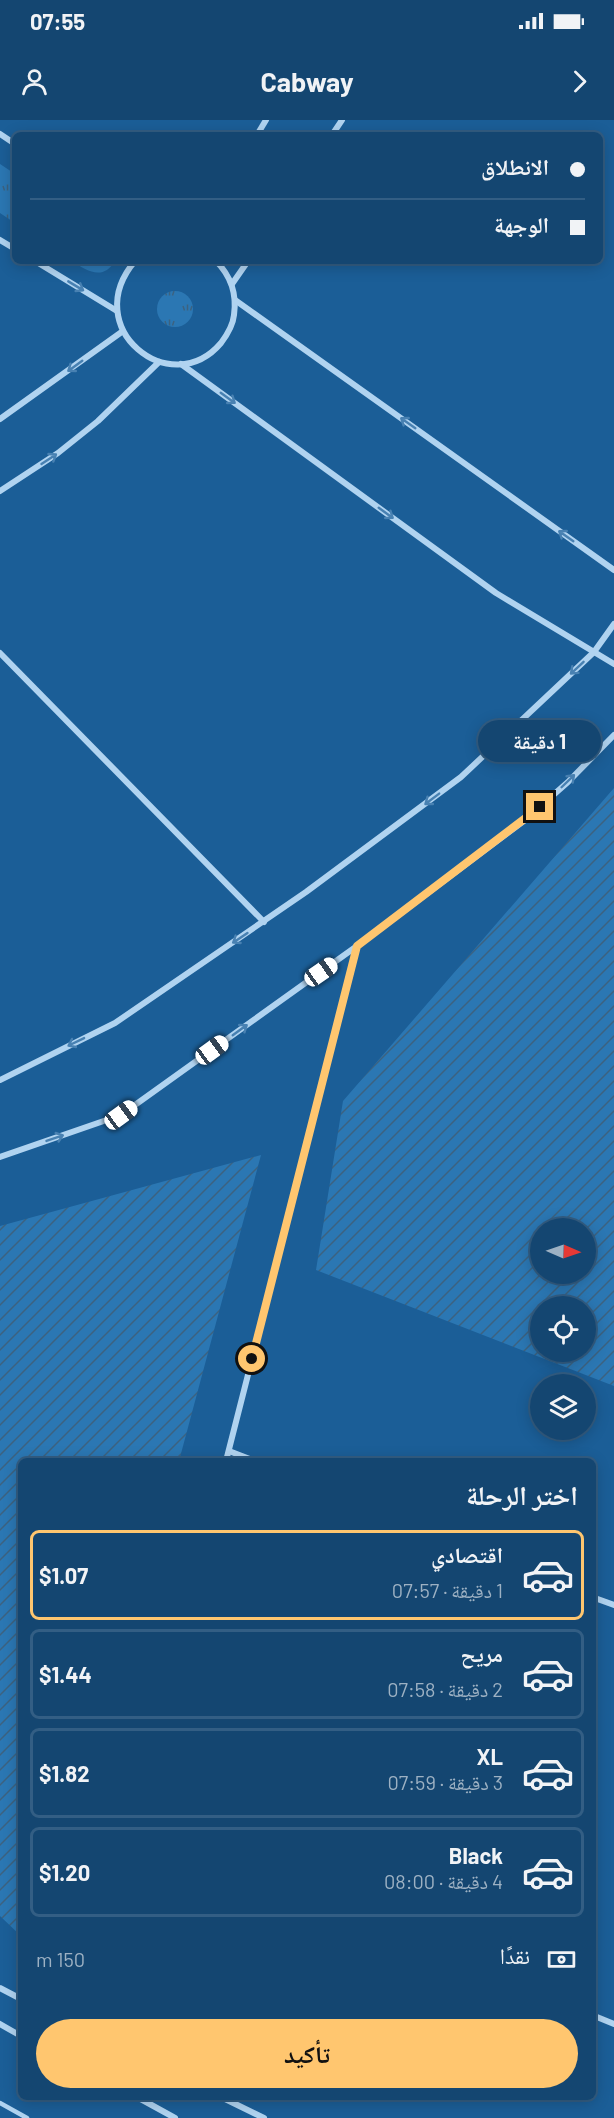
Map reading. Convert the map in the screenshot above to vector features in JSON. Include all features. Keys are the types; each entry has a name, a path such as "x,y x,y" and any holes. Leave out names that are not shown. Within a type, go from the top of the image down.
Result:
{"street":[{"path":"40,264 117,311"},
{"path":"133,264 124,276 118,293 117,311 123,332 138,350 159,362 181,364 199,360 215,350 227,336 234,318 235,300 232,284 219,264"},
{"path":"232,284 246,264"},
{"path":"235,300 614,570"},
{"path":"0,419 123,332"},
{"path":"0,491 58,453 98,422 159,362"},
{"path":"181,364 496,593 614,664"},
{"path":"0,1080 115,1023 306,892 461,777 594,652 614,624"},
{"path":"0,653 264,921"},
{"path":"0,1157 121,1115 357,946 525,820 568,782 614,735"},
{"path":"227,1458 357,946"},
{"path":"229,1451 247,1458"},
{"path":"596,1598 614,1605"},
{"path":"0,1988 18,1997"},
{"path":"596,2017 614,2024"},
{"path":"0,2025 18,2034"},
{"path":"141,2100 167,2116 176,2118"},
{"path":"227,2100 264,2118"}],"lane":[{"path":"0,2103 27,2118"}],"green space":[{"path":"0,164 12,172 12,221 0,213"},
{"path":"77,264 112,264 105,271 100,272"},
{"path":"175,291 187,297 193,309 187,321 175,327 163,321 157,309 163,297"},
{"path":"614,788 614,1386 596,1379 596,1374 583,1374 552,1362 596,1362 596,1296 530,1296 530,1353 316,1270 343,1101"},
{"path":"261,1155 180,1458 18,1458 18,1933 0,1916 0,1226"}],"route":[{"path":"252,1359 357,946 540,807"}]}
